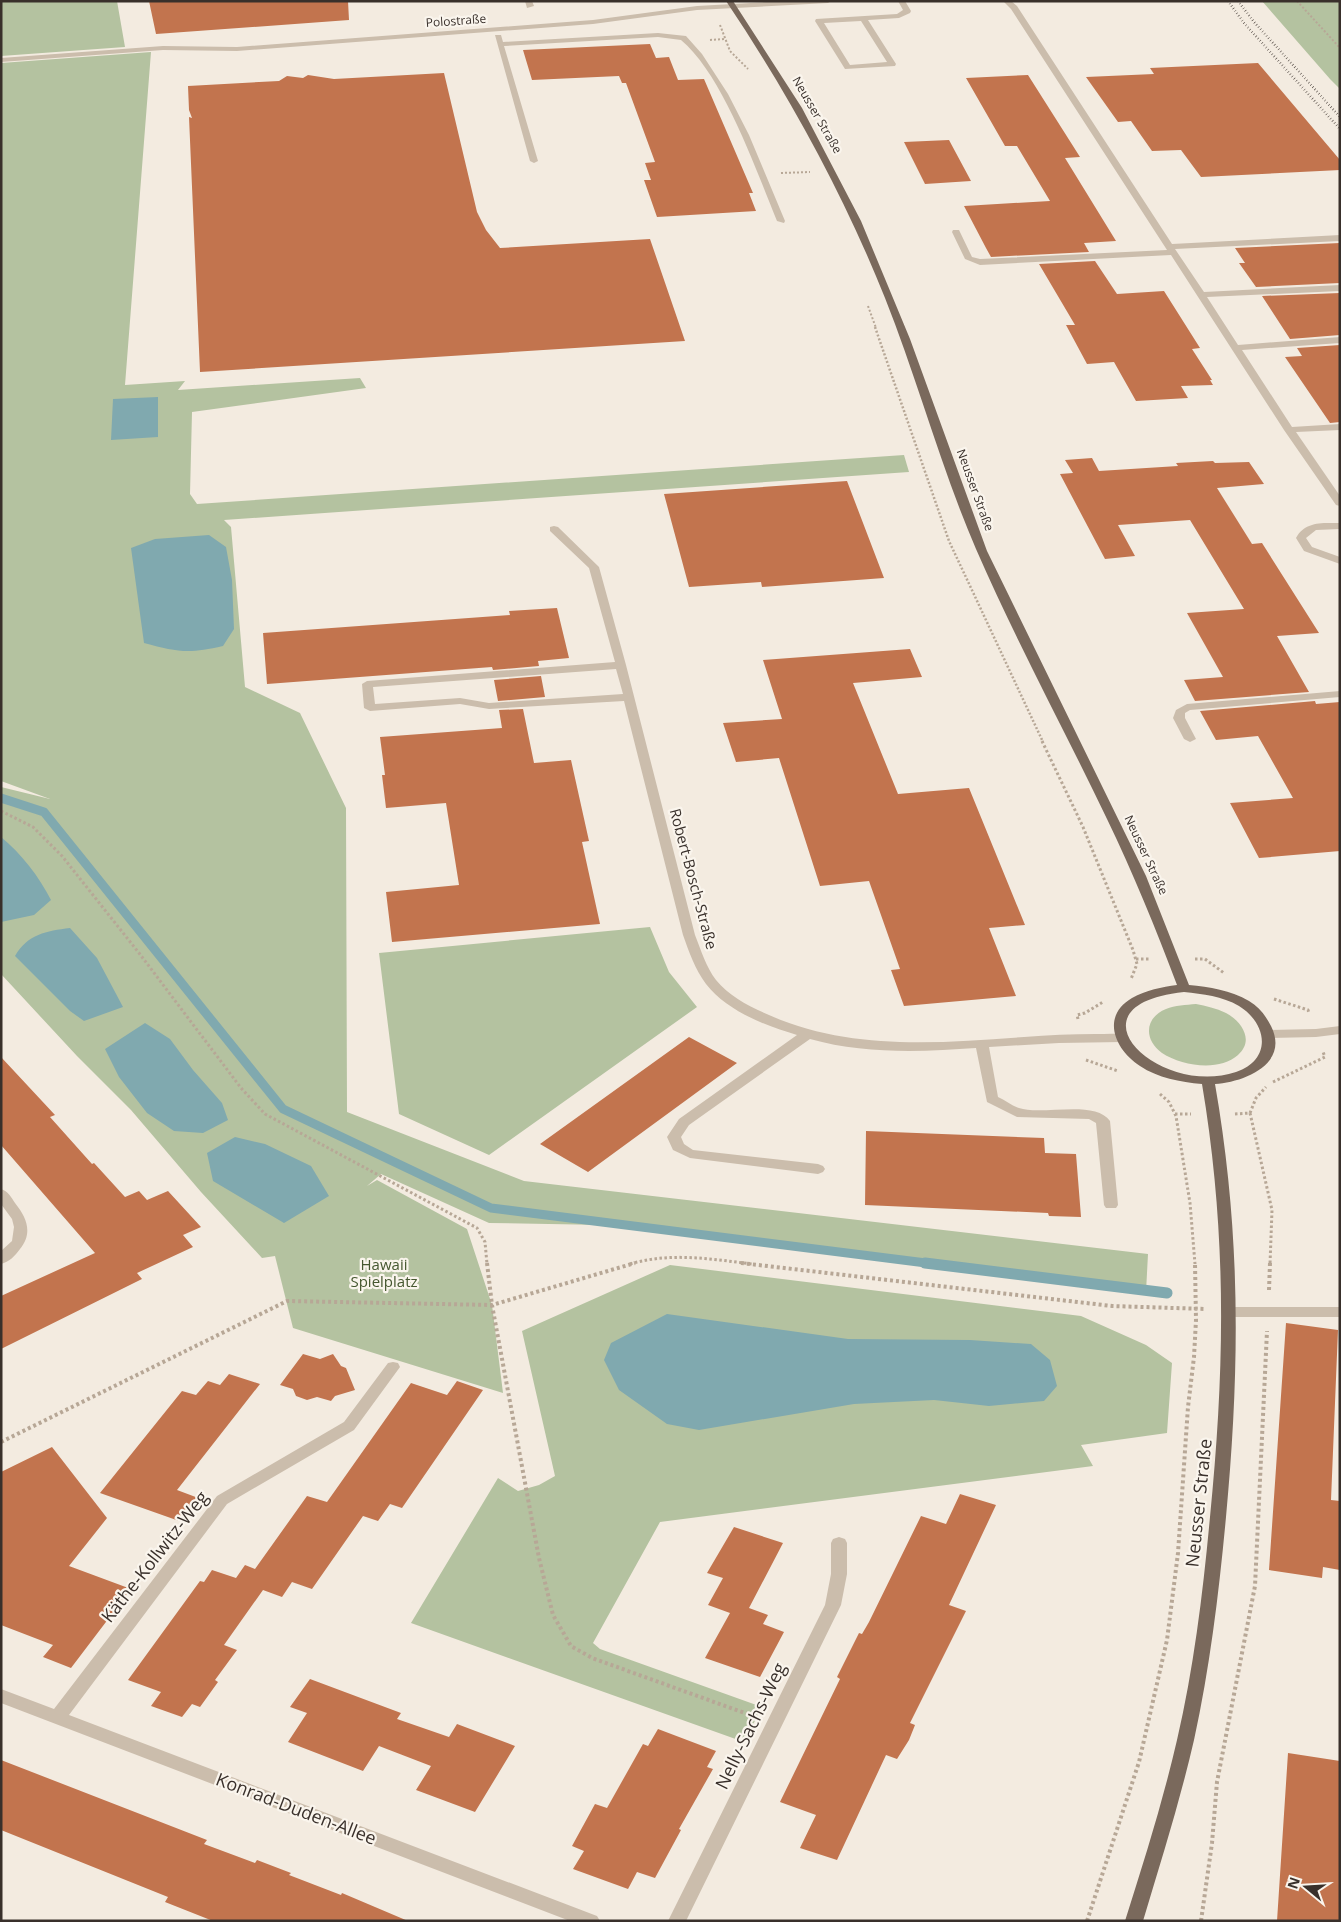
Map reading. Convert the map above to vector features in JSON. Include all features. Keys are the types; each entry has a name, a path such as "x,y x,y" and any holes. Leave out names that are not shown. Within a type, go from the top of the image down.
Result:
{"main road":[{"name":"Neusser Straße","path":"731,4 809,128 854,214 895,313 973,530 1148,894 1184,988"},
{"path":"1184,988 1207,990 1238,1001 1255,1012 1268,1034 1270,1045 1265,1058 1253,1068 1237,1076 1208,1081 1168,1075 1147,1065 1131,1052 1122,1038 1120,1025 1124,1013 1134,1003 1148,995 1165,990 1184,988"},
{"name":"Neusser Straße","path":"1134,1921 1159,1842 1191,1714 1206,1628 1227,1420 1230,1312 1229,1242 1224,1177 1208,1081"}],"street":[{"path":"731,4 828,1"},
{"path":"863,18 892,64 848,67 819,21 904,14 907,12 901,1"},
{"path":"1006,1 1014,8 1289,430 1340,503"},
{"name":"Polostraße","path":"1,60 181,48 232,49 496,30 593,22 731,4"},
{"path":"496,30 534,161"},
{"path":"500,44 658,35 684,38 703,61 716,81 761,174 781,221"},
{"path":"956,232 969,259 980,262 1340,238"},
{"path":"1204,299 1340,288"},
{"path":"1204,299 1340,295"},
{"path":"1235,348 1278,341 1340,340"},
{"path":"1289,430 1340,427"},
{"path":"1340,526 1310,528 1303,532 1301,540 1314,553 1340,561"},
{"name":"Robert-Bosch-Straße","path":"554,529 594,567 622,665 689,935 701,967 721,991 745,1009 776,1025 806,1035 833,1041 924,1045 1122,1038"},
{"path":"622,665 367,684 370,708 460,701 489,706 630,697"},
{"path":"1190,739 1179,718 1180,712 1187,707 1340,694"},
{"path":"1268,1034 1316,1033 1340,1030"},
{"path":"806,1035 684,1122 674,1137 678,1147 690,1154 818,1169"},
{"path":"982,1044 992,1099 1017,1113 1090,1115 1103,1121 1111,1205"},
{"path":"1,1194 17,1213 23,1226 19,1242 1,1259"},
{"path":"1230,1312 1340,1312"},
{"name":"Käthe-Kollwitz-Weg","path":"57,1718 222,1500 350,1426 393,1367"},
{"name":"Nelly-Sachs-Weg","path":"677,1921 833,1605 839,1574 839,1543"},
{"name":"Konrad-Duden-Allee","path":"1,1696 591,1921"}],"path":[{"path":"1297,1 1340,48"},
{"path":"697,8 704,18 720,23 730,51 750,71"},
{"path":"806,164 814,179"},
{"path":"761,174 810,172"},
{"path":"868,304 949,541 1084,827 1134,950 1136,969 1126,984"},
{"path":"1,811 33,827 62,856 139,953 240,1088 265,1114 477,1228 485,1242 492,1304 545,1586 553,1615 571,1646 592,1658 775,1724"},
{"path":"1109,998 1092,1010 1077,1015 1086,1061 1124,1073"},
{"path":"1087,1921 1109,1860 1142,1746 1159,1678 1170,1622 1178,1554 1187,1413 1195,1350 1197,1308 1191,1215 1176,1116 1168,1102 1154,1089"},
{"path":"1201,1921 1212,1843 1217,1782 1255,1586 1272,1210 1250,1113"},
{"path":"1,1442 287,1302 492,1304 627,1264 661,1257 683,1256 1112,1306 1197,1308 1230,1312"}],"green space":[{"path":"1,1 117,1 125,47 1,56"},
{"path":"1262,1 1340,1 1340,89 1330,79"},
{"name":"Hawaii Spielplatz","path":"151,52 125,385 185,381 178,390 360,378 366,388 192,412 190,494 197,504 904,455 909,472 224,520 231,527 245,687 300,713 346,808 347,1112 524,1181 1148,1254 1146,1292 659,1226 489,1223 381,1174 367,1186 377,1180 467,1229 492,1305 503,1393 293,1328 275,1256 262,1258 201,1192 131,1110 77,1056 1,974 1,787 50,799 1,781 1,63"},
{"path":"650,927 669,972 697,1007 489,1155 399,1114 379,953"},
{"path":"1196,1004 1215,1008 1232,1016 1237,1021 1246,1037 1243,1049 1238,1055 1221,1064 1200,1065 1170,1058 1156,1048 1152,1042 1149,1030 1150,1023 1154,1018 1169,1008"},
{"path":"670,1265 1081,1316 1146,1345 1172,1363 1167,1433 1081,1445 1093,1466 660,1522 593,1643 600,1649 762,1707 744,1742 411,1623 498,1478 518,1491 539,1485 555,1476 522,1331"}],"water":[{"path":"158,397 158,437 111,440 113,399"},
{"path":"209,535 226,547 232,580 234,629 223,646 201,650 183,651 144,643 131,548 155,539"},
{"path":"1,837 16,850 29,866 51,900 34,915 1,922"},
{"path":"70,928 97,958 123,1007 84,1021 70,1011 15,956 32,938 45,932"},
{"path":"145,1023 170,1039 193,1070 222,1103 228,1120 203,1133 174,1131 147,1113 119,1077 105,1049"},
{"path":"235,1137 265,1144 311,1166 329,1196 284,1223 213,1181 207,1153"},
{"path":"667,1314 848,1339 970,1340 1031,1344 1050,1360 1057,1386 1044,1401 989,1406 934,1400 854,1404 699,1430 667,1424 619,1390 604,1360 611,1343"}],"building":[{"path":"149,1 348,1 349,20 156,34"},
{"path":"650,44 656,58 669,57 678,80 704,79 753,193 749,193 756,211 657,217 644,180 651,180 645,163 655,162 626,83 622,83 619,76 532,80 523,50"},
{"path":"1258,63 1340,160 1340,170 1201,177 1181,150 1152,151 1131,121 1118,122 1086,77 1154,74 1150,68"},
{"path":"444,73 477,212 486,230 500,248 650,239 685,341 200,372 189,117 192,118 189,110 188,86 279,81 287,76 303,78 308,75 334,79"},
{"path":"1028,75 1080,157 1065,158 1116,241 1084,243 1089,252 991,257 986,248 964,206 1050,201 1017,146 1005,146 966,78"},
{"path":"949,140 971,181 925,184 904,142"},
{"path":"1340,243 1340,283 1256,287 1239,263 1245,263 1235,248"},
{"path":"1095,261 1117,294 1164,291 1200,348 1192,349 1212,380 1210,380 1213,385 1181,386 1188,398 1136,401 1114,362 1087,364 1066,325 1075,325 1039,264"},
{"path":"1340,293 1340,335 1290,339 1262,296"},
{"path":"1340,345 1340,422 1330,423 1285,357 1302,356 1297,348"},
{"path":"1092,458 1099,471 1178,466 1176,463 1249,462 1264,484 1217,488 1252,544 1262,543 1319,633 1277,636 1309,692 1195,701 1184,680 1223,677 1187,613 1244,609 1190,520 1118,525 1135,556 1105,559 1060,474 1073,473 1065,460"},
{"path":"847,481 884,578 762,587 761,582 689,587 664,494"},
{"path":"557,608 569,658 538,661 539,666 493,670 492,667 267,684 263,633 510,615 509,611"},
{"path":"910,649 922,677 853,683 898,794 969,788 1025,925 989,928 1016,996 904,1006 891,970 900,969 869,881 820,886 779,758 736,762 723,723 782,719 763,660"},
{"path":"541,676 545,697 498,701 494,680"},
{"path":"1315,701 1316,704 1340,702 1340,851 1259,858 1230,803 1293,798 1258,736 1216,740 1200,711"},
{"path":"523,709 534,763 571,760 589,841 582,842 600,924 392,942 386,892 459,885 446,803 386,808 382,775 385,775 380,737 502,728 499,710"},
{"path":"689,1037 737,1063 588,1172 540,1144"},
{"path":"1,1057 55,1115 50,1117 92,1164 94,1163 125,1197 139,1191 147,1200 168,1191 201,1227 183,1235 193,1247 137,1273 142,1279 1,1349 1,1296 95,1253 1,1145"},
{"path":"866,1131 1044,1138 1045,1153 1076,1154 1081,1217 1049,1216 1048,1213 865,1205"},
{"path":"1286,1323 1338,1330 1331,1500 1340,1501 1340,1570 1323,1567 1322,1578 1269,1570"},
{"path":"303,1354 320,1359 333,1354 341,1366 346,1368 355,1390 335,1396 331,1401 317,1397 307,1400 296,1396 293,1389 280,1385"},
{"path":"229,1374 260,1384 177,1490 201,1499 182,1522 100,1493 182,1391 196,1395 208,1381 220,1385"},
{"path":"457,1381 483,1390 402,1508 390,1504 378,1521 363,1516 312,1589 292,1582 282,1597 263,1590 224,1645 237,1650 215,1680 218,1682 200,1707 192,1704 182,1717 151,1706 161,1692 128,1680 200,1581 204,1582 212,1570 236,1578 245,1565 255,1569 307,1496 327,1502 411,1383 447,1395"},
{"path":"52,1447 107,1518 69,1566 131,1589 71,1668 43,1657 53,1645 1,1625 1,1472"},
{"path":"960,1494 996,1505 949,1605 966,1611 910,1723 915,1725 909,1740 897,1759 886,1755 837,1860 800,1848 816,1815 780,1802 840,1679 837,1677 859,1633 862,1634 869,1622 921,1516 946,1524"},
{"path":"734,1527 783,1543 749,1608 768,1615 763,1624 784,1632 760,1677 705,1658 730,1613 708,1605 723,1578 707,1573"},
{"path":"310,1679 401,1713 397,1719 449,1737 457,1724 515,1746 475,1812 416,1790 431,1766 379,1746 363,1771 288,1742 307,1713 290,1707"},
{"path":"658,1729 716,1751 707,1767 713,1769 679,1829 681,1830 655,1878 637,1872 628,1889 573,1869 584,1851 572,1846 595,1804 607,1808 643,1744 648,1746"},
{"path":"1288,1753 1340,1761 1340,1921 1277,1921"},
{"path":"1,1760 207,1840 204,1844 255,1863 257,1860 291,1873 289,1875 341,1895 342,1893 408,1921 213,1921 165,1902 168,1897 1,1830"}],"waterway":[{"path":"1,798 44,812 283,1109 491,1208 934,1264"},
{"path":"925,1263 1167,1293"}],"railway":[{"path":"1228,1 1244,23 1340,129"},
{"path":"1238,1 1254,22 1340,117"}]}
